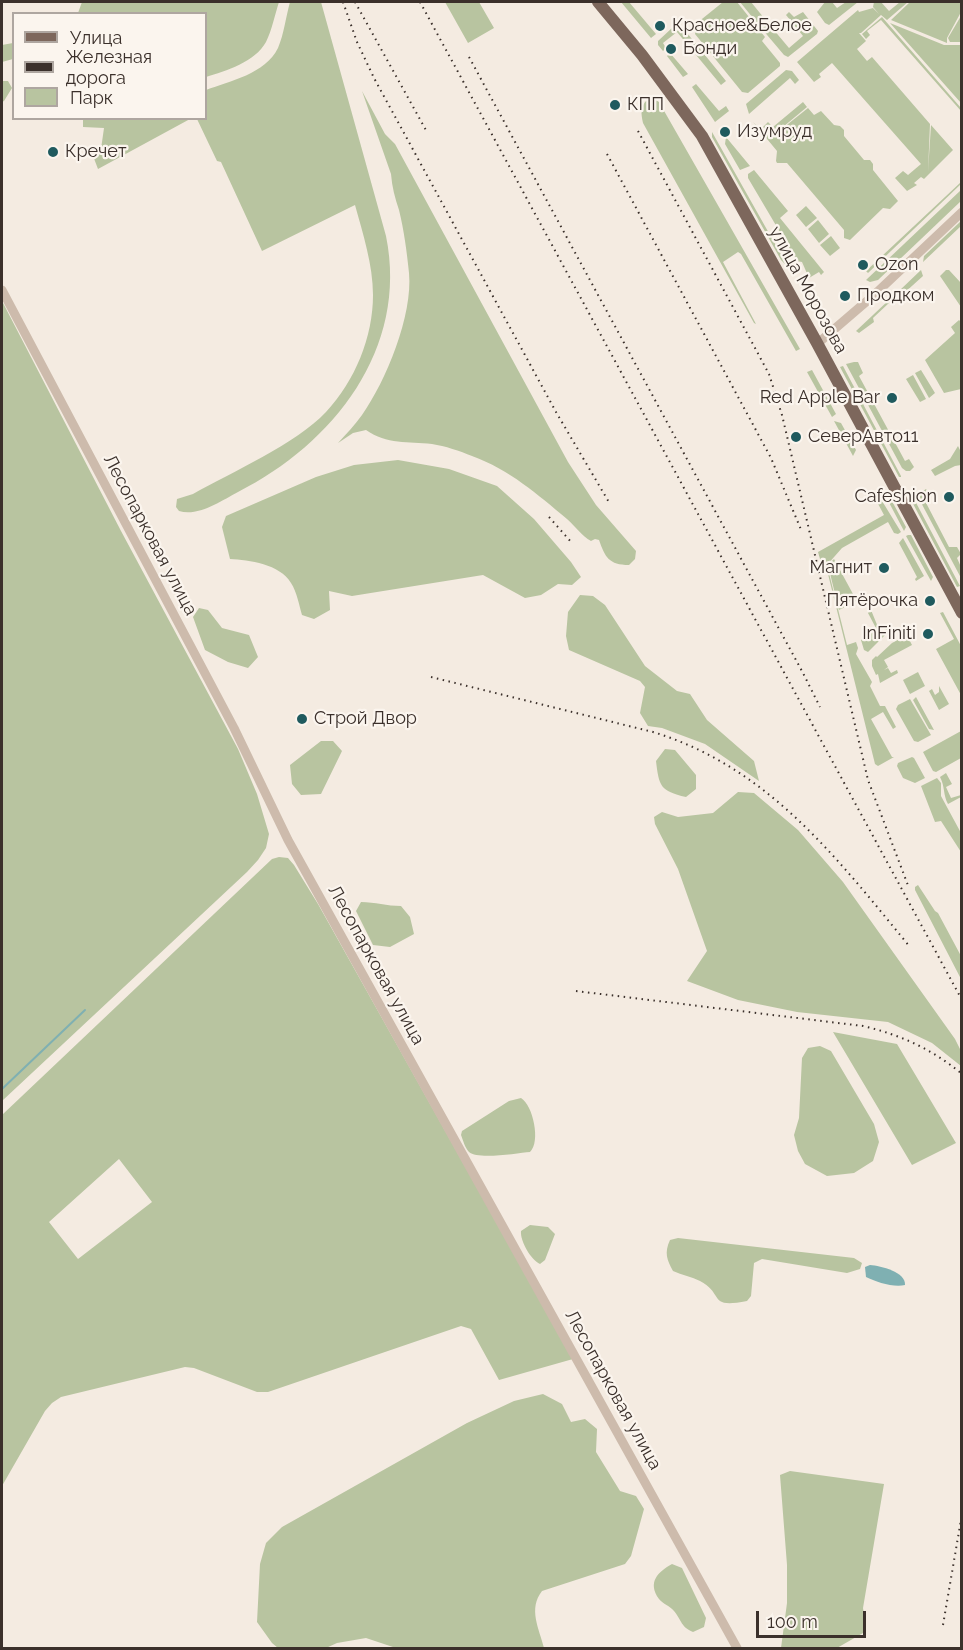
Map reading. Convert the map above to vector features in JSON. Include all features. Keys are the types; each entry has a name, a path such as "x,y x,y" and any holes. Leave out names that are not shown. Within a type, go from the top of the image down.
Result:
{"main road":[{"name":"улица Морозова","path":"598,2 642,55 702,136 962,613"}],"street":[{"path":"817,344 874,295 962,212"},
{"name":"Лесопарковая улица","path":"2,290 234,728 288,840 737,1648"}],"green space":[{"path":"82,2 279,2 268,37 261,49 239,65 207,77 207,12 78,12"},
{"path":"290,2 321,2 386,236 390,277 386,317 374,354 356,388 333,420 304,448 273,472 217,504 194,512 179,511 176,507 177,499 193,494 263,457 298,435 326,412 346,387 354,372 370,327 373,295 371,272 355,205 262,251 221,162 217,161 197,120 207,120 207,90 236,80 265,64 278,48"},
{"path":"445,2 479,2 494,28 468,43"},
{"path":"621,2 629,2 656,34 651,38"},
{"path":"723,2 737,2 765,37 762,41 780,63 780,66 748,93 742,92 695,34 697,23"},
{"path":"740,2 751,2 764,18 757,23"},
{"path":"825,2 832,2 837,8 846,2 858,2 829,25 817,12"},
{"path":"874,2 881,2 889,11 900,2 908,2 887,20 881,15 859,33 866,41 857,49 867,61 872,57 930,124 928,172 931,125 953,150 924,179 921,177 914,183 917,185 907,191 895,178 903,171 908,175 921,164 832,63 819,74 821,77 814,82 797,62 858,10 859,12 873,8 879,14 873,7"},
{"path":"910,2 961,2 961,12 947,38 947,43 891,20"},
{"path":"789,12 794,17 803,12 818,31 788,57 762,29 768,23 789,48 803,36 786,15"},
{"path":"961,16 961,42 950,42 948,38"},
{"path":"882,17 961,108 961,111 881,20 867,31 870,35 866,39 862,34"},
{"path":"890,23 944,45 961,45 961,103"},
{"path":"672,28 677,31 683,28 726,81 721,85 677,32 663,43 666,48 663,51 658,41"},
{"path":"12,43 12,59 2,62 2,45"},
{"path":"670,53 688,74 683,77 667,56"},
{"path":"786,70 792,71 799,80 795,84 790,78 749,114 746,104"},
{"path":"2,81 8,81 12,88 2,102"},
{"path":"696,84 719,111 726,106 729,111 715,122 692,87"},
{"path":"362,91 385,134 395,144 568,462 596,505 636,551 635,559 629,565 612,562 603,551 599,540 588,539 567,519 511,475 463,452 432,444 398,442 374,435 366,430 353,433 338,443 362,415 380,384 396,347 407,308 409,290 405,242 391,174"},
{"path":"654,99 659,102 800,349 796,351 738,252 723,262 756,324 754,323 643,123 643,105 647,100"},
{"path":"803,102 807,107 777,132 767,131 763,127 768,122 773,127"},
{"path":"808,108 814,115 821,111 834,125 844,130 844,136 864,160 870,160 873,170 898,201 890,209 883,208 850,240 844,238 844,230 787,163 777,163 777,151 753,122 765,134 773,136"},
{"path":"83,120 188,120 98,169 90,148 101,149 104,128 83,127"},
{"path":"712,132 788,267 781,260 712,137"},
{"path":"726,137 750,166 740,170 725,144"},
{"path":"754,170 788,211 780,218 824,272 821,275 819,272 809,278 802,262 797,261 748,178 748,174"},
{"path":"961,182 868,273 866,271"},
{"path":"961,190 961,201 878,280 870,282 866,280"},
{"path":"806,206 817,218 806,227 796,215"},
{"path":"818,220 829,234 819,243 808,229"},
{"path":"961,221 961,226 923,262 924,256"},
{"path":"831,236 840,248 830,256 820,245"},
{"path":"921,270 923,276 892,304 890,302 873,318 874,322 859,333 856,331 890,299 892,301"},
{"path":"949,270 961,283 961,307 940,276"},
{"path":"2,301 121,531 238,749 257,794 269,834 266,848 247,872 2,1101"},
{"path":"959,320 962,323 961,389 944,393 925,360 955,333 951,327"},
{"path":"858,362 863,373 859,376 905,461 909,459 914,467 910,471 902,468 846,364"},
{"path":"843,366 901,476 901,477 840,367"},
{"path":"812,370 836,414 832,417 807,372"},
{"path":"921,370 935,393 929,398 915,373"},
{"path":"913,375 926,399 920,402 906,379"},
{"path":"834,421 841,423 856,450 853,456"},
{"path":"958,446 961,452 961,465 935,476 931,470 950,459"},
{"path":"398,460 449,469 497,486 534,519 581,577 572,585 558,584 541,595 525,598 483,575 352,596 329,591 330,610 314,619 302,615 293,587 280,571 264,564 230,559 222,527 226,516 316,477 354,465"},
{"path":"926,489 929,494 924,499 949,547 957,547 961,554 957,558 961,567 961,578 917,495"},
{"path":"887,492 906,527 904,531 884,493"},
{"path":"879,496 901,532 894,533 888,522 842,548 827,565 847,645 856,642 858,648 856,654 872,682 870,686 880,706 885,706 896,727 893,729 883,712 871,719 894,757 878,766 875,764 826,566 822,566 818,552 884,515 876,500"},
{"path":"913,497 960,586 957,587 910,498"},
{"path":"911,535 933,577 931,581 906,536"},
{"path":"903,538 924,576 916,581 917,577 899,543"},
{"path":"834,559 853,594 845,598 836,598 828,565"},
{"path":"580,595 593,596 605,605 645,666 677,691 690,694 707,720 754,761 759,781 705,744 662,728 648,726 640,713 645,687 640,681 569,650 566,636 568,612"},
{"path":"853,595 856,601 851,604 849,601 846,603 847,606 839,610 836,599 845,599"},
{"path":"199,608 208,610 222,628 249,635 258,657 248,668 228,662 205,650 193,617"},
{"path":"871,610 880,632 890,627 891,629 868,652 864,650 861,640 877,630 868,613"},
{"path":"943,612 961,646 961,695 936,649 954,639 940,613"},
{"path":"907,635 912,645 884,660 888,667 884,670 888,668 891,673 897,670 898,673 880,683 878,674 876,675 872,666 872,660 892,643"},
{"path":"918,672 925,686 910,694 903,680"},
{"path":"939,686 949,704 939,710 929,691 932,689 935,695 939,692"},
{"path":"916,697 934,730 929,729 913,700"},
{"path":"910,699 931,735 918,742 914,741 896,709 898,705"},
{"path":"961,731 961,758 936,772 933,771 923,752"},
{"path":"321,741 333,741 342,751 321,794 301,795 292,784 290,765"},
{"path":"665,749 675,750 696,775 696,789 686,797 666,790 660,782 656,761"},
{"path":"912,757 925,778 915,783 903,778 897,766 898,763"},
{"path":"946,773 952,784 946,787 951,798 961,795 948,804 940,777"},
{"path":"937,778 941,783 941,796 961,833 961,852 941,821 935,822 921,786"},
{"path":"738,792 754,793 798,830 843,882 955,1039 961,1051 961,1066 932,1043 888,1022 797,1012 738,1000 687,981 707,951 678,869 655,824 654,817 662,812 678,817 713,813"},
{"path":"288,858 318,904 573,1359 499,1380 471,1329 461,1326 268,1392 257,1392 194,1368 185,1367 61,1397 45,1411 2,1486 2,1115 272,859","holes":["119,1159 152,1202 78,1259 49,1222"]},
{"path":"918,885 938,913 961,956 961,979 915,890"},
{"path":"361,902 401,906 410,917 414,934 390,947 373,945 356,911"},
{"path":"833,1032 897,1044 956,1143 912,1165"},
{"path":"820,1046 831,1051 874,1124 879,1142 873,1161 854,1173 827,1176 805,1164 798,1151 794,1135 799,1118 802,1058 808,1048"},
{"path":"521,1098 529,1108 534,1124 535,1140 530,1152 481,1156 469,1152 461,1135 462,1131 509,1101"},
{"path":"530,1225 548,1227 555,1234 545,1260 540,1264 530,1254 522,1240 521,1231"},
{"path":"678,1238 854,1258 862,1263 860,1269 847,1273 762,1259 754,1263 751,1296 747,1301 726,1303 721,1302 708,1286 700,1281 673,1271 668,1260 667,1249 670,1240"},
{"path":"543,1394 562,1404 571,1422 585,1419 597,1429 596,1452 620,1491 636,1496 644,1509 631,1556 625,1564 542,1591 535,1612 544,1648 396,1648 366,1638 337,1643 326,1648 278,1648 272,1643 257,1622 260,1564 266,1543 282,1527 467,1423 514,1401"},
{"path":"790,1471 884,1484 863,1608 866,1626 863,1633 837,1648 781,1648 787,1603 787,1565 780,1475"},
{"path":"672,1564 682,1568 706,1618 704,1627 693,1632 684,1626 674,1611 661,1601 654,1587 656,1578 662,1570"}],"water":[{"path":"870,1265 897,1273 904,1280 905,1285 880,1283 866,1277 865,1267"}],"waterway":[{"path":"2,1089 85,1010"}],"railway":[{"path":"343,2 357,42 374,78 556,412 610,504"},
{"path":"355,2 427,132"},
{"path":"420,2 962,1000"},
{"path":"469,57 820,707"},
{"path":"638,131 769,374 782,415 868,780 909,888"},
{"path":"607,154 771,458 802,532"},
{"path":"549,517 572,543"},
{"path":"431,677 653,732 694,748 731,768 797,819 855,880 910,947"},
{"path":"576,991 863,1026 916,1044 962,1074"},
{"path":"943,1625 962,1514"}],"place":[{"name":"Красное&Белое","path":"660,26"},
{"name":"Бонди","path":"671,49"},
{"name":"КПП","path":"615,105"},
{"name":"Изумруд","path":"725,132"},
{"name":"Кречет","path":"53,152"},
{"name":"Ozon","path":"863,265"},
{"name":"Продком","path":"845,296"},
{"name":"Red Apple Bar","path":"892,398"},
{"name":"СеверАвто11","path":"796,437"},
{"name":"Cafeshion","path":"949,497"},
{"name":"Магнит","path":"884,568"},
{"name":"Пятёрочка","path":"930,601"},
{"name":"InFiniti","path":"928,634"},
{"name":"Строй Двор","path":"302,719"}]}
